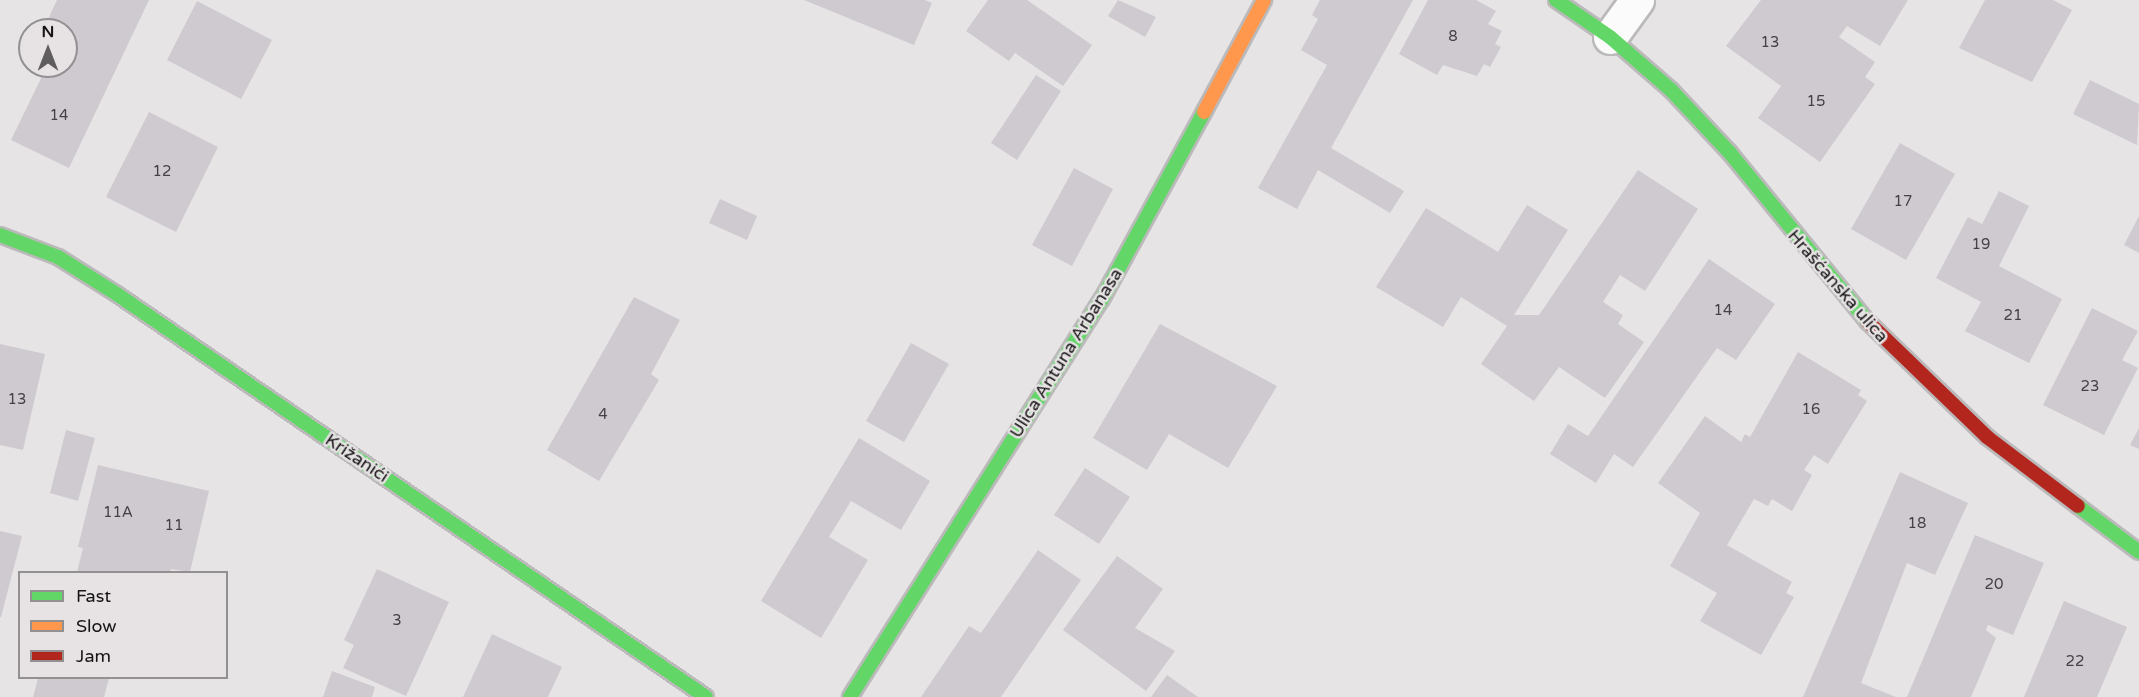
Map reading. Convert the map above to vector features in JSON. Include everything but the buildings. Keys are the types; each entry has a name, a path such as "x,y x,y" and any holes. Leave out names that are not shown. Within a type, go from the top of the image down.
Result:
{"street":[{"name":"Ulica Antuna Arbanasa","path":"851,697 1102,298 1264,0"},
{"name":"Hrašćanska ulica","path":"1556,0 1610,38 1671,90 1730,153 1795,237 1917,374 1987,437 2139,552"},
{"path":"1610,38 1637,0"},
{"name":"Križanići","path":"0,234 58,257 118,295 706,697"}],"traffic: fast":[{"path":"1556,0 1610,37 1671,90 1730,153 1867,321"},
{"path":"850,697 1102,299 1204,112"},
{"path":"0,235 58,257 118,295 706,697"},
{"path":"2078,506 2139,552"}],"traffic: slow":[{"path":"1204,112 1264,0"}],"traffic: jam":[{"path":"1867,321 1987,437 2078,506"}]}
